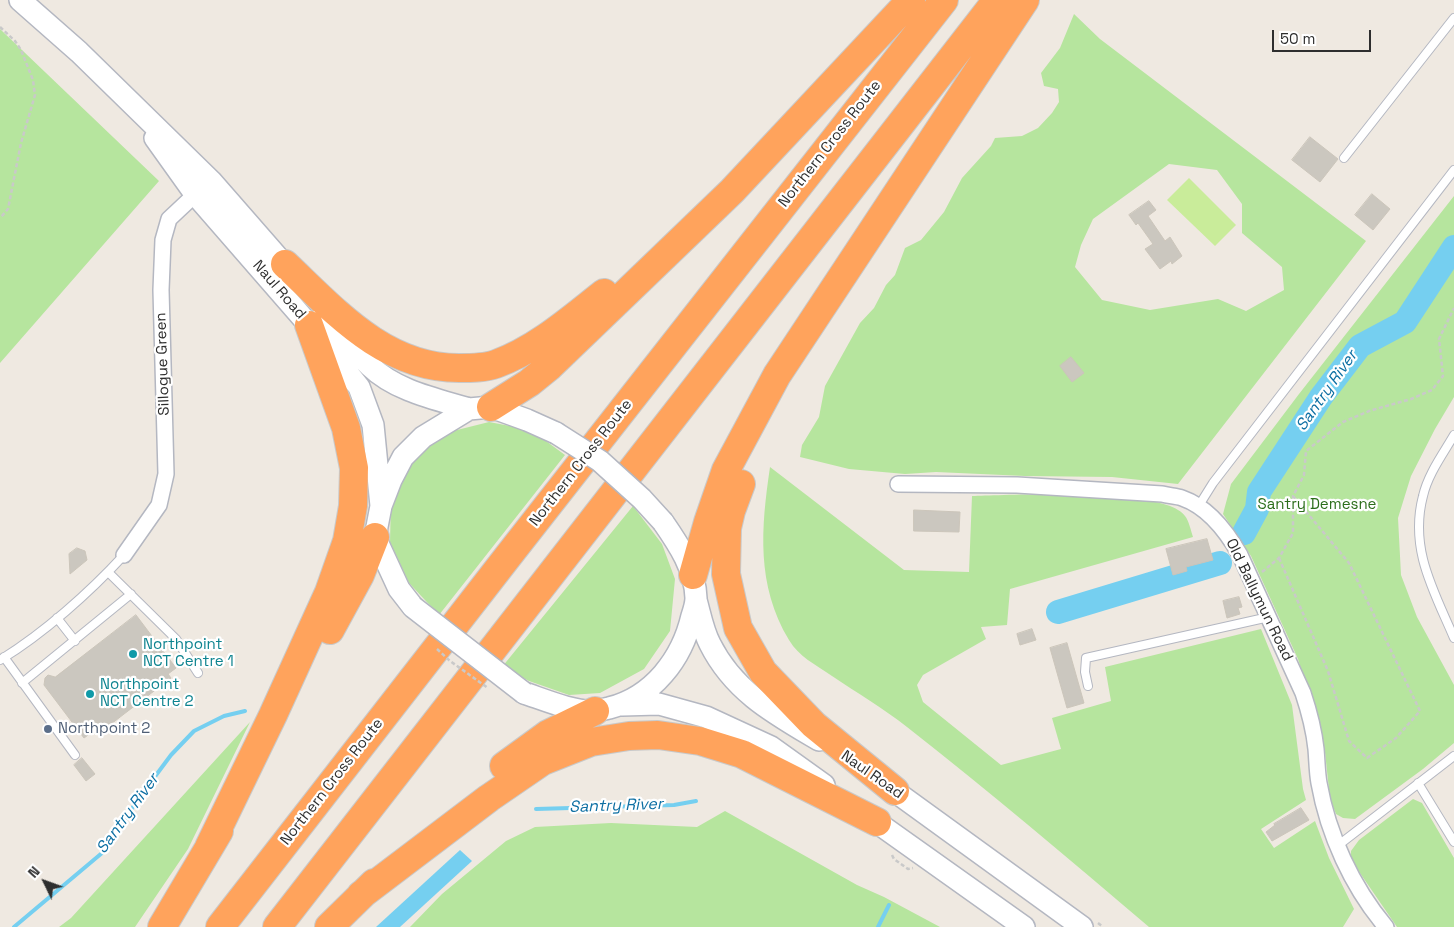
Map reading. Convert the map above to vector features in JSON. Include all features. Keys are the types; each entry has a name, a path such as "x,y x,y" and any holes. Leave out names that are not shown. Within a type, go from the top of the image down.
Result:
{"highway":[{"path":"480,408 529,383 550,366 732,191 911,0"},
{"name":"Northern Cross Route","path":"220,927 521,539 944,0"},
{"path":"277,927 997,0"},
{"path":"695,588 708,522 726,470 777,375 1025,0"},
{"path":"285,264 348,324 370,340 403,358 440,368 471,368 496,364 525,350 557,330 732,191"},
{"path":"828,298 784,379 767,415 740,485 727,528 726,574 738,628 763,672 814,725 895,790"},
{"path":"210,847 329,592 347,541 354,506 354,468 346,428 309,325"},
{"path":"162,927 282,720 360,575 375,537"},
{"path":"329,927 361,895 501,769 548,734 595,711"},
{"path":"361,895 489,798 543,761 591,742 629,736 658,735 700,740 742,754 877,822"}],"main road":[{"name":"Naul Road","path":"20,0 125,96 203,187 358,387 373,425 381,506"},
{"name":"Naul Road","path":"203,187 285,264 370,367 384,377 412,392 527,420 556,433 600,461 642,499 663,522 677,542 695,588 709,644 733,680 768,710 827,744 1089,924"},
{"path":"480,408 423,437 403,458 391,480 381,506 375,537 399,590 413,607 524,694 571,708 595,711 622,705 659,704 706,717 771,747 1024,927"},
{"path":"622,705 641,695 674,660 687,636 695,588"}],"street":[{"name":"Sillogue Green","path":"124,555 159,505 164,482 166,441 161,290 163,240 169,219 203,187"},
{"name":"Old Ballymun Road","path":"898,484 1017,485 1162,494 1181,498 1198,507 1218,524 1230,537 1240,555 1303,693 1316,747 1318,782 1336,847 1360,890 1386,927"}],"lane":[{"path":"1344,158 1454,18"},
{"path":"1198,507 1213,483 1454,170"},
{"path":"1454,435 1436,465 1423,495 1418,521 1420,551 1424,570 1454,638"},
{"path":"75,755 2,659 57,618 124,555"},
{"path":"108,572 176,638 198,673"},
{"path":"22,683 131,594"},
{"path":"1088,686 1085,672 1086,658 1269,617"},
{"path":"57,618 75,641"},
{"path":"1336,847 1454,756"},
{"path":"1418,783 1454,842"}],"path":[{"path":"0,27 15,41 20,50 33,80 35,95 21,143 8,209 0,218"},
{"path":"1251,579 1279,558 1293,533 1293,496 1304,475 1306,451 1343,422 1368,411 1411,400 1432,390 1443,376 1439,339 1454,308"},
{"path":"1279,558 1328,671 1349,741 1367,758 1396,738 1420,711 1349,563 1293,496"},
{"path":"890,850 894,859 908,869 917,868"},
{"path":"1089,924 1103,927"}],"green space":[{"path":"1074,14 1100,39 1366,241 1178,484 1112,477 936,472 905,474 849,469 800,457 802,445 819,417 825,386 860,323 874,308 886,285 895,275 905,248 921,240 944,212 962,178 991,146 995,138 1022,136 1038,128 1059,102 1058,89 1044,86 1041,73 1060,48","holes":["1169,164 1217,170 1242,204 1242,233 1282,267 1284,290 1246,311 1218,299 1150,310 1102,300 1075,267 1081,245 1093,219"]},
{"path":"0,29 159,181 0,363"},
{"path":"1189,178 1236,225 1215,246 1167,200"},
{"name":"Santry Demesne","path":"1454,196 1454,397 1411,476 1398,518 1401,575 1417,617 1454,685 1454,743 1423,769 1355,819 1343,818 1336,814 1330,799 1325,752 1298,659 1251,556 1223,514 1231,484"},
{"path":"489,422 531,430 565,455 439,615 409,583 390,542 391,499 417,455 449,432"},
{"path":"770,467 904,570 969,572 972,496 1050,494 1119,497 1149,500 1172,507 1185,516 1193,537 1010,589 1007,625 981,627 986,639 923,675 917,685 923,702 1001,765 1061,749 1052,718 1111,701 1105,667 1261,629 1292,705 1306,800 1261,829 1274,848 1315,821 1329,858 1354,909 1343,927 1149,927 999,800 907,727 803,656 793,646 778,619 766,577 763,534"},
{"path":"633,506 662,544 675,579 670,631 644,669 600,693 569,695 529,681 502,667"},
{"path":"250,722 188,849 135,927 59,927 71,918"},
{"path":"1413,799 1422,803 1454,858 1454,927 1397,927 1351,860 1351,851 1359,840"},
{"path":"725,811 857,885 940,927 410,927 442,894 506,841 535,827 611,823 697,827"}],"water":[{"path":"460,850 472,861 400,927 376,927"}],"building":[{"path":"1310,137 1338,159 1320,182 1292,160"},
{"path":"1372,194 1390,209 1373,230 1355,215"},
{"path":"1149,201 1156,210 1148,216 1165,241 1170,237 1182,256 1172,264 1171,261 1160,269 1145,249 1153,244 1138,223 1136,225 1129,215"},
{"path":"1071,357 1084,373 1072,382 1060,366"},
{"path":"914,510 960,512 959,532 914,531"},
{"path":"1207,539 1213,560 1186,567 1187,571 1173,575 1166,549"},
{"path":"77,548 85,551 87,560 70,574 69,554"},
{"path":"1239,597 1242,607 1238,608 1240,614 1227,618 1223,601"},
{"path":"136,615 176,668 168,674 171,678 98,734 95,730 84,738 44,685 45,678 48,675 55,677"},
{"path":"1032,629 1036,640 1020,645 1017,634"},
{"path":"1067,643 1084,703 1067,708 1050,648"},
{"path":"82,758 95,774 86,781 74,765"},
{"path":"1301,808 1309,820 1272,841 1266,832 1274,824"}],"waterway":[{"name":"Santry River","path":"1244,533 1257,509 1259,492 1321,397 1360,346 1405,322 1454,247"},
{"name":"Santry River","path":"1058,612 1220,563"},
{"name":"Santry River","path":"14,927 102,853 171,755 194,731 224,716 245,711"},
{"name":"Santry River","path":"536,809 674,805 696,801"},
{"path":"878,927 889,905"}],"place":[{"name":"Northpoint NCT Centre 1","path":"133,654"},
{"name":"Northpoint NCT Centre 2","path":"90,694"},
{"name":"Northpoint 2","path":"48,729"}]}
